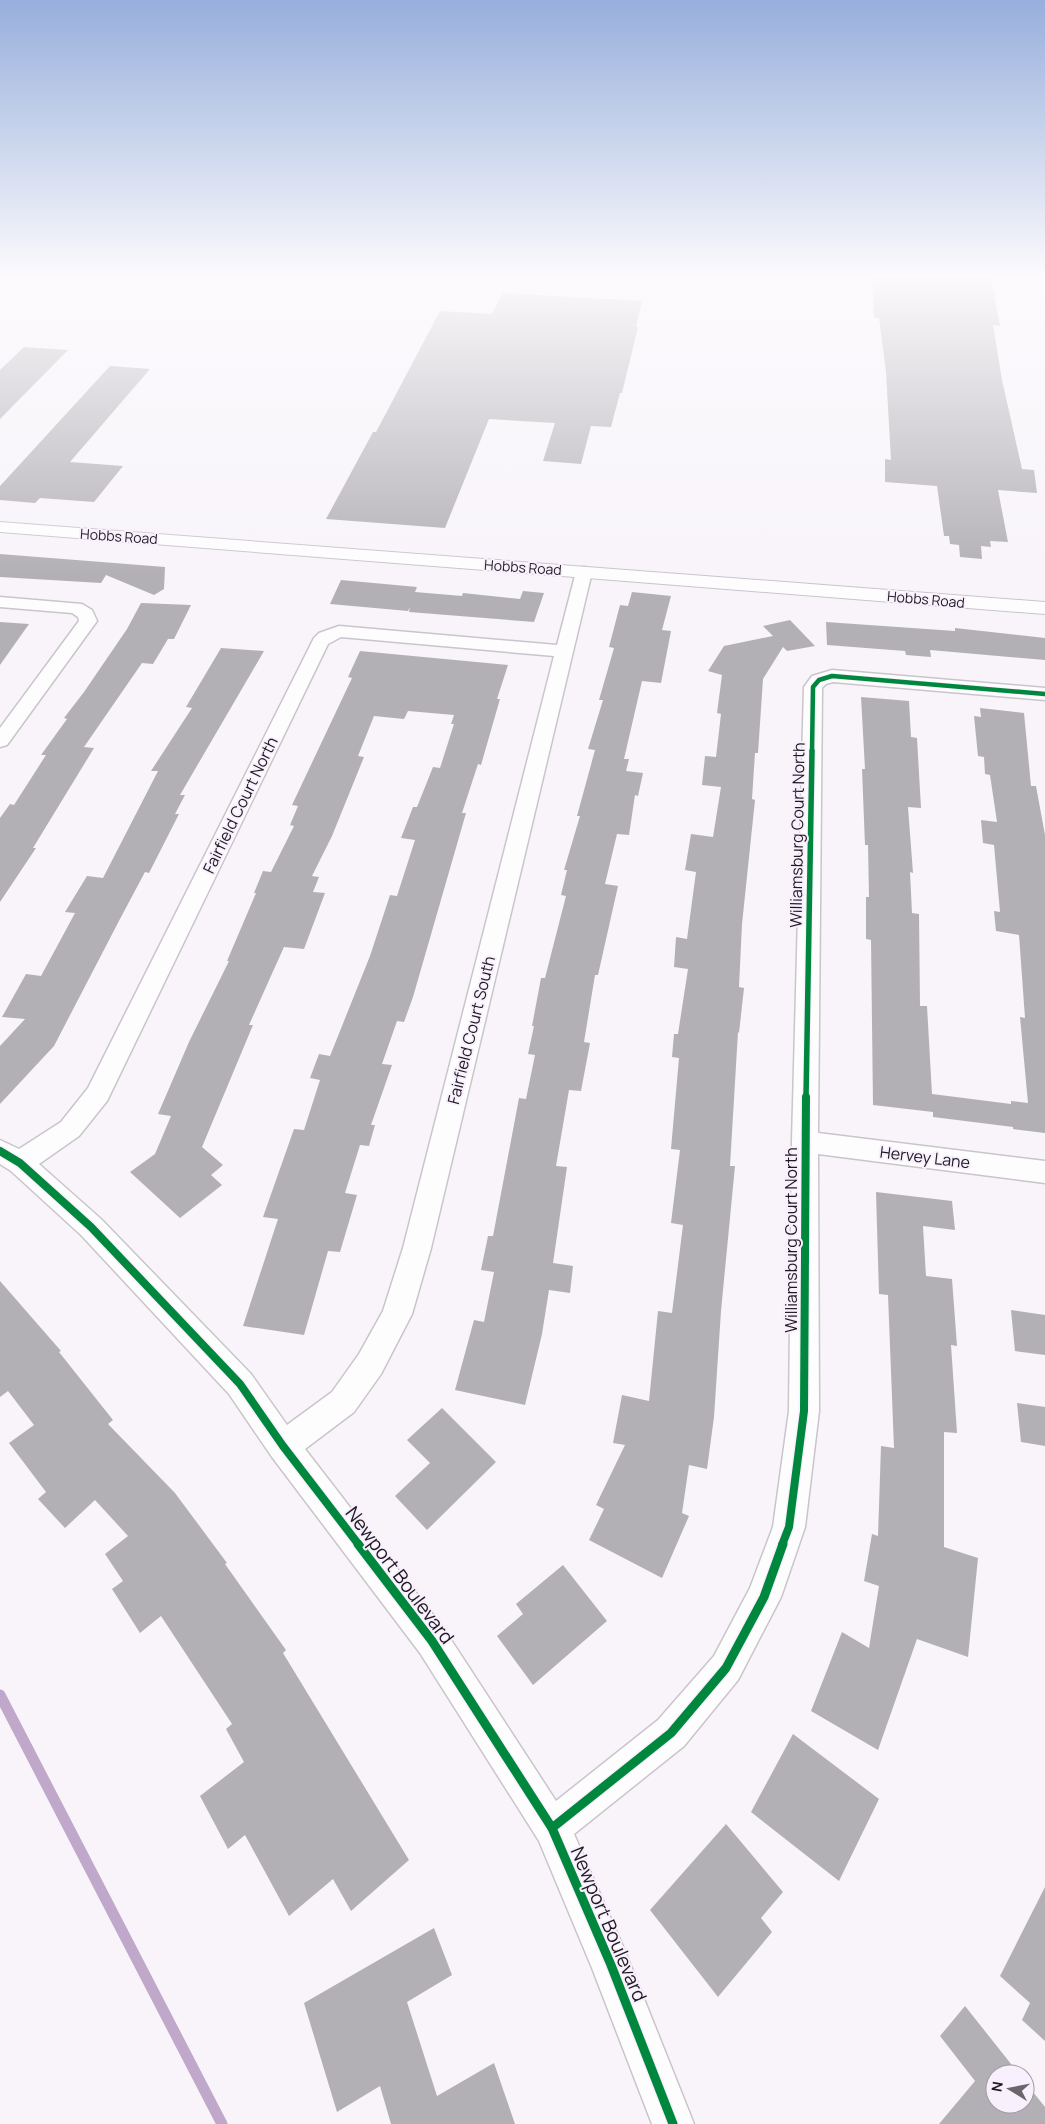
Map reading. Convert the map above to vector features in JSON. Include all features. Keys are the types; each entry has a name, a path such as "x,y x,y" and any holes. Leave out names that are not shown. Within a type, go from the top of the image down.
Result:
{"street":[{"name":"Hobbs Road","path":"0,527 1045,608"},
{"name":"Fairfield Court South","path":"283,1446 342,1402 370,1364 397,1314 417,1248 584,572"},
{"path":"0,602 76,608 86,614 88,621 0,742"},
{"name":"Fairfield Court North","path":"10,1157 70,1129 98,1094 320,642 325,636 339,631 563,651"},
{"name":"Williamsburg Court North","path":"552,1828 671,1733 726,1668 764,1597 789,1528 804,1411 805,1142 813,686 819,680 832,676 1045,694"},
{"name":"Hervey Lane","path":"805,1142 1045,1172"},
{"name":"Newport Boulevard","path":"10,1157 91,1227 240,1384 283,1446 432,1641 552,1828 610,1965 673,2124"}],"building":[{"path":"0,377 41,377 0,419"},
{"path":"100,377 143,377 70,462 123,466 94,502 40,498 35,503 0,500 0,486"},
{"path":"405,377 626,377 611,427 591,426 581,464 543,461 555,423 489,419 445,528 326,519 373,432 376,432"},
{"path":"886,377 1002,377 1022,469 1034,470 1037,493 998,490 1008,542 990,541 991,547 981,546 982,559 960,557 959,545 950,544 949,536 944,536 937,486 885,482 885,459 891,460"},
{"path":"0,554 165,567 164,589 154,595 106,575 101,583 0,577"},
{"path":"341,580 417,587 415,592 462,596 463,593 520,599 523,591 544,593 534,622 409,612 410,607 408,611 330,604"},
{"path":"632,592 671,596 662,630 671,631 661,683 642,681 624,759 629,759 626,771 643,773 638,796 635,795 629,835 617,834 605,884 618,886 598,975 595,975 584,1042 590,1043 581,1091 569,1090 556,1166 567,1167 553,1263 573,1266 570,1293 549,1290 542,1334 525,1405 455,1390 474,1320 484,1322 494,1272 481,1270 488,1236 493,1236 519,1098 526,1099 535,1055 528,1054 534,1026 532,1026 541,978 545,978 566,896 561,895 567,870 564,870 580,816 577,816 595,750 588,749 603,700 599,700 614,648 609,647 620,605 628,606"},
{"path":"141,603 191,605 174,639 168,639 153,664 142,663 84,747 94,748 33,848 36,848 0,902 0,818 10,804 14,805 46,755 41,755 67,719 64,718 127,629"},
{"path":"790,620 815,646 787,651 783,647 763,679 758,753 755,753 752,799 755,800 742,924 739,987 744,988 738,1032 730,1166 735,1166 721,1311 714,1417 707,1469 689,1465 682,1513 689,1516 662,1578 589,1540 604,1509 596,1505 625,1445 613,1443 622,1395 649,1401 658,1311 672,1313 683,1225 671,1223 680,1150 671,1149 679,1058 672,1057 674,1034 678,1034 688,969 674,967 676,937 687,939 696,872 685,870 691,834 713,837 721,787 702,785 705,756 716,757 721,714 717,713 722,675 708,671 724,646 773,636 763,626"},
{"path":"0,622 29,624 0,665"},
{"path":"826,622 955,631 955,628 1045,638 1045,660 930,650 931,657 906,655 905,651 827,645"},
{"path":"221,648 264,651 180,795 185,795 175,814 179,814 149,873 145,872 54,1046 0,1104 0,1046 25,1019 2,1017 26,974 41,976 75,913 65,912 87,876 103,878 158,771 151,771 192,708 186,707"},
{"path":"360,651 508,665 497,699 500,699 481,765 478,764 462,813 466,813 413,997 404,1022 397,1021 382,1064 392,1065 371,1125 375,1125 369,1146 360,1145 345,1193 357,1195 340,1252 328,1251 304,1335 243,1326 278,1219 263,1217 294,1129 304,1130 320,1080 310,1078 319,1054 330,1056 370,956 390,895 397,896 415,840 401,838 413,807 417,807 433,767 440,768 454,724 451,724 454,715 408,711 404,719 374,716 358,756 364,757 332,836 312,876 319,877 313,892 325,893 304,949 284,947 249,1025 253,1025 202,1147 223,1165 211,1175 222,1185 180,1218 130,1172 155,1154 171,1116 158,1114 189,1042 229,961 227,961 256,893 254,893 263,871 271,872 294,826 290,825 298,806 292,805 352,678 348,677"},
{"path":"861,697 909,701 911,737 917,738 921,808 908,807 913,873 910,872 912,913 919,914 920,1006 927,1006 932,1094 1011,1104 1011,1101 1028,1103 1020,1017 1025,1018 1019,935 996,931 994,911 1000,912 994,845 983,843 981,820 997,822 990,775 985,774 984,757 978,756 974,716 981,717 980,708 1024,713 1031,786 1036,786 1045,835 1045,1133 933,1117 933,1112 873,1105 871,940 866,939 866,897 869,897 868,845 865,845 862,769 865,769"},
{"path":"876,1192 952,1201 955,1230 923,1226 926,1276 952,1279 957,1346 951,1345 957,1433 944,1432 944,1547 978,1558 968,1657 917,1639 878,1750 811,1711 842,1632 869,1648 879,1586 864,1581 872,1534 878,1536 881,1446 894,1448 888,1295 879,1294"},
{"path":"0,1281 61,1351 59,1352 113,1420 108,1424 175,1493 227,1563 225,1564 286,1650 283,1653 409,1860 351,1911 333,1879 289,1916 245,1835 228,1849 200,1796 244,1762 226,1729 232,1724 161,1616 140,1633 112,1589 123,1581 105,1554 128,1536 95,1500 65,1528 38,1499 46,1492 9,1443 34,1425 8,1391 0,1397"},
{"path":"1011,1310 1045,1315 1045,1355 1015,1351"},
{"path":"1017,1403 1045,1407 1045,1446 1021,1442"},
{"path":"442,1408 496,1462 427,1530 395,1496 430,1463 407,1440"},
{"path":"563,1565 607,1621 533,1685 497,1636 523,1614 516,1604"},
{"path":"793,1734 879,1799 839,1881 751,1812"},
{"path":"726,1824 783,1892 761,1918 772,1932 718,1997 650,1910"},
{"path":"1045,1887 1045,2041 1022,2020 1030,2003 1000,1976"},
{"path":"434,1928 452,1975 407,2002 437,2096 494,2063 515,2124 391,2124 380,2086 337,2112 304,2003"},
{"path":"965,2006 1011,2064 985,2064 985,2114 1035,2114 1035,2094 1045,2107 1045,2124 939,2124 975,2081 940,2036"}],"waterway":[{"path":"0,1695 222,2124"}],"cycle path":[{"path":"552,1828 671,1733 726,1668 764,1597 789,1527 804,1411 805,1142 813,687 819,680 832,676 1045,694"},
{"path":"0,1151 20,1163 91,1227 240,1384 283,1446 432,1641 552,1828 611,1965 673,2124"}]}
